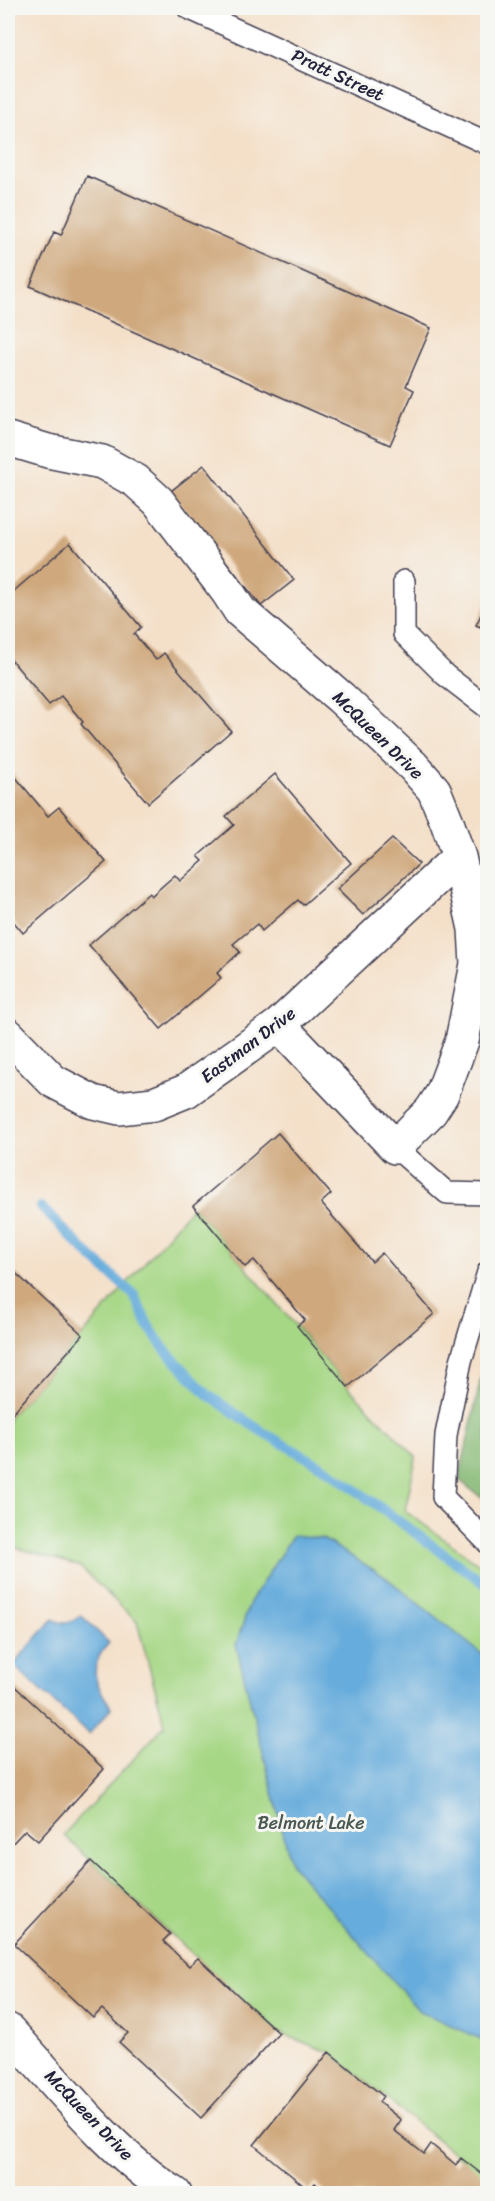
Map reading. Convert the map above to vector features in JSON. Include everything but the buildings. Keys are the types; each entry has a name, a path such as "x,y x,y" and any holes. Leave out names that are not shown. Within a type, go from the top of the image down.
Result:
{"street":[{"name":"McQueen Drive","path":"8,439 48,452 102,462 136,481 158,501 240,611 341,698 413,766 434,790 459,857 475,929 477,964 462,1041 442,1094 431,1111 395,1147"},
{"name":"Eastman Drive","path":"8,1035 53,1081 93,1102 119,1108 154,1104 186,1091 279,1025 459,857"},
{"path":"279,1025 395,1147"},
{"name":"McQueen Drive","path":"14,2047 121,2152 157,2182 176,2193"}],"lane":[{"name":"Pratt Street","path":"188,8 488,144"},
{"path":"404,581 405,634 445,675 488,708"},
{"path":"395,1147 447,1193 488,1194"},
{"path":"488,1272 461,1361 446,1435 443,1497 488,1543"}],"green space":[{"name":"Belmont Lake","path":"193,1206 348,1387 416,1457 405,1511 487,1570 487,2180 329,2052 279,2033 63,1835 165,1725 137,1622 79,1566 14,1547 8,1542 8,1418 83,1335"},
{"path":"487,1350 487,1502 459,1480"}],"water":[{"path":"293,1535 323,1539 384,1576 487,1658 487,2047 479,2038 419,2011 291,1864 236,1645 250,1602"},
{"path":"81,1615 109,1643 97,1660 95,1668 101,1692 112,1708 89,1734 13,1665 53,1619 68,1623"}],"waterway":[{"path":"41,1207 134,1295 148,1325 165,1350 208,1395 261,1431 330,1471 488,1586"}]}
